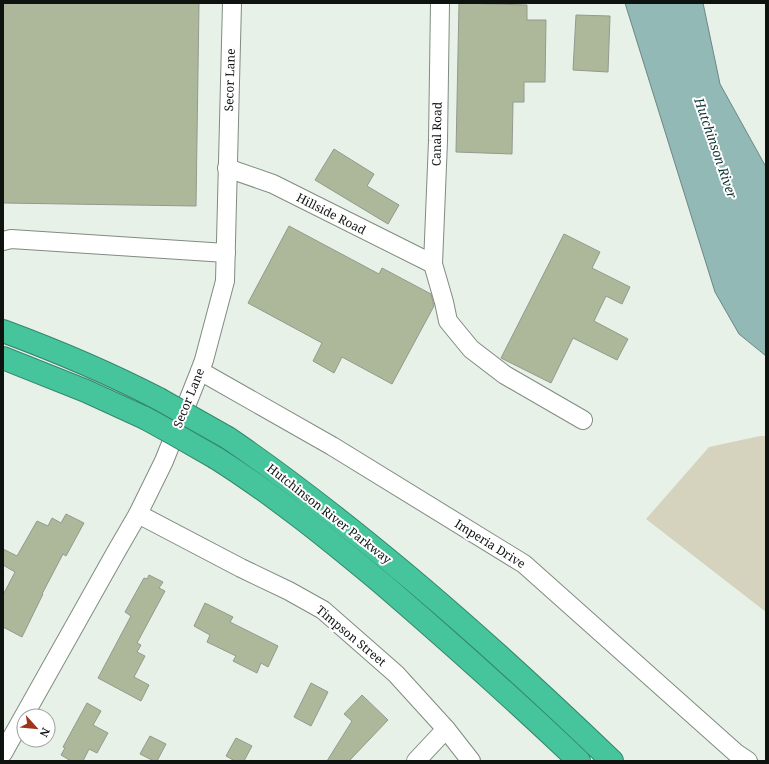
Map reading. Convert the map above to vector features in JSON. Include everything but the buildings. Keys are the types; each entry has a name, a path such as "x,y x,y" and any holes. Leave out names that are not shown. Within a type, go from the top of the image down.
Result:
{"highway":[{"name":"Hutchinson River Parkway","path":"3,331 67,356 126,382 228,438 303,491 415,581 511,666 612,761"},
{"name":"Hutchinson River Parkway","path":"3,358 86,391 145,418 216,458 282,503 336,545 445,637 579,761"}],"street":[{"name":"Secor Lane","path":"3,753 138,514 164,461 200,371 224,281 232,3"},
{"name":"Canal Road","path":"440,3 438,141 433,264 448,321 471,349 504,375 583,420"},
{"name":"Hillside Road","path":"227,168 273,184 433,264"},
{"path":"3,241 11,239 226,252"},
{"name":"Imperia Drive","path":"200,371 332,446 524,564 736,753 748,761"},
{"name":"Timpson Street","path":"138,514 241,568 289,591 322,610 396,674 446,729 471,761"},
{"path":"416,761 446,729"}],"shaded area":[{"path":"766,436 766,612 646,519 709,447"}],"water":[{"name":"Hutchinson River","path":"625,3 703,3 720,84 766,167 766,356 739,334 715,292"}]}
